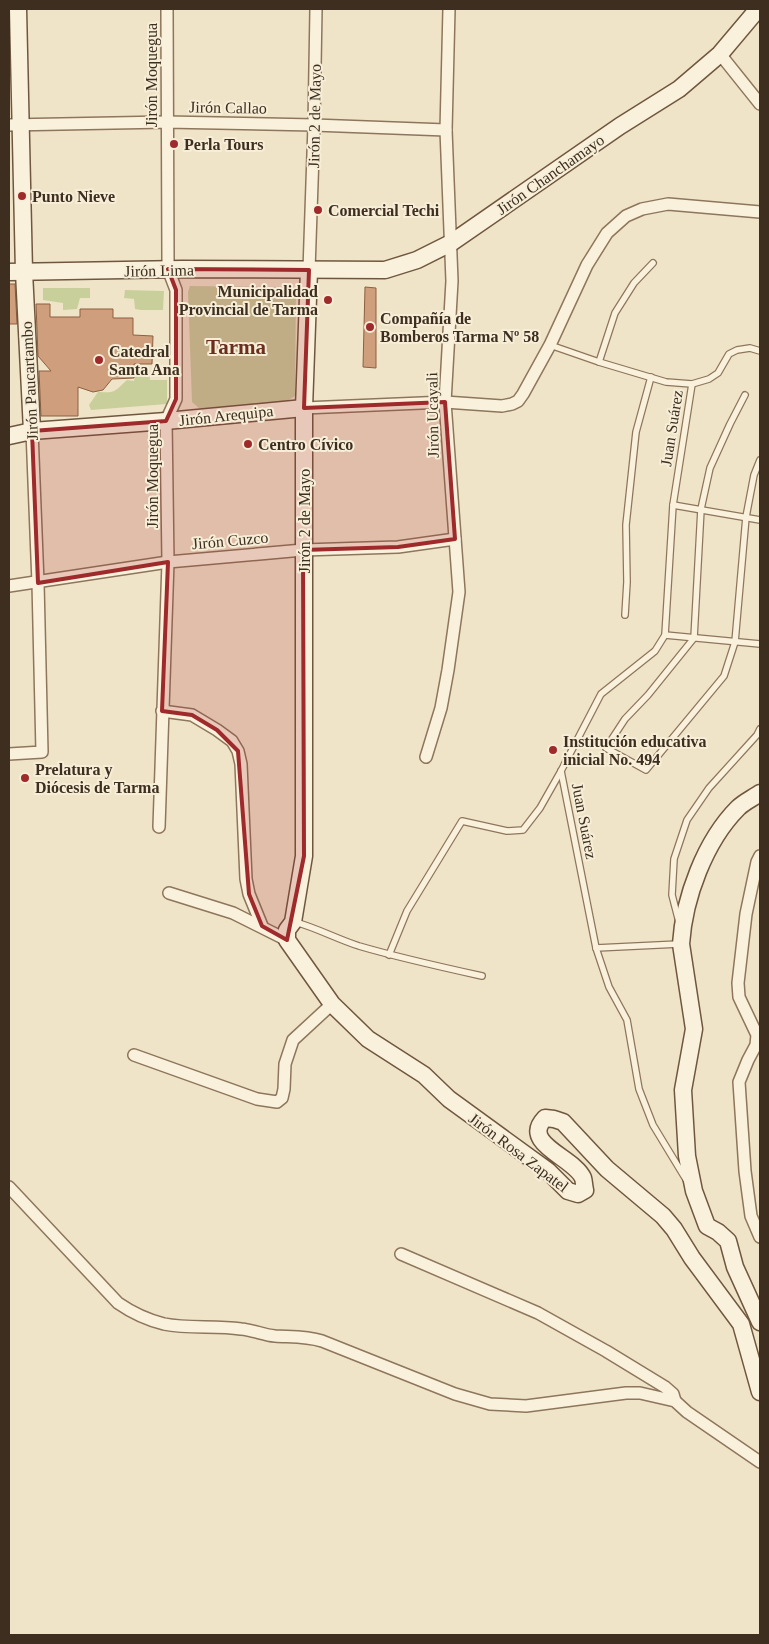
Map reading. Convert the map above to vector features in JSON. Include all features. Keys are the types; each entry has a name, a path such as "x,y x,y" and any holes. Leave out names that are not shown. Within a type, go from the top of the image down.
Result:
{"street":[{"name":"Jirón Paucartambo","path":"9,754 42,752 32,431 16,272 14,125 18,9"},
{"name":"Jirón Moquegua","path":"159,827 168,562 166,421 176,399 176,290 168,269 167,9"},
{"name":"Jirón 2 de Mayo","path":"287,940 287,930 293,922 304,856 304,408 316,9"},
{"name":"Jirón Ucayali","path":"426,757 441,708 459,592 445,402 452,281 446,130 449,9"},
{"name":"Jirón Chanchamayo","path":"309,270 385,270 418,260 451,243 620,126 679,89 720,54 758,9"},
{"path":"720,54 760,104"},
{"name":"Jirón Callao","path":"14,125 166,122 446,130"},
{"path":"550,345 587,265 606,233 626,216 642,209 668,204 760,212"},
{"name":"Jirón Lima","path":"16,272 168,269 309,270"},
{"name":"Jirón Arequipa","path":"9,436 32,431 304,408 445,402 502,406 518,401 550,345"},
{"name":"Jirón Cuzco","path":"9,586 168,562 303,550 398,546 455,539"},
{"path":"162,711 192,715 232,741 238,751 241,764 246,879 249,894 262,926"},
{"path":"760,793 739,808 723,827 703,860 693,885 681,939 694,1029 682,1090 687,1156 694,1191 707,1226 718,1232 728,1241 735,1266 760,1322"},
{"path":"760,856 757,862 746,914 738,983 739,997 757,1035 756,1045 739,1082 748,1189 752,1216 760,1237"},
{"name":"Jirón Rosa Zapatel","path":"169,893 233,913 287,940 332,1004 368,1039 424,1074 450,1099 548,1171 568,1191 578,1194 585,1190 582,1177 569,1163 540,1140 537,1131 539,1124 545,1118 563,1122 607,1170 663,1216 674,1229 692,1258 741,1324 760,1392"},
{"path":"134,1055 257,1099 277,1102 282,1098 284,1090 284,1064 292,1040 332,1004"},
{"path":"9,1187 118,1303 154,1321 174,1325 242,1329 274,1336 309,1337 455,1394 490,1404 526,1406 640,1393 675,1401 687,1412 760,1462"},
{"path":"400,1254 546,1318 606,1351 664,1387 673,1394 675,1401"}],"lane":[{"path":"599,362 615,313 634,282 653,263"},
{"path":"550,345 666,382 692,384 709,379 718,373 729,354 737,350 750,348 760,350"},
{"path":"625,614 627,582 626,525 636,432 651,377"},
{"name":"Juan Suárez","path":"692,384 673,504 665,636 655,651 601,694 561,771 596,948 609,987 627,1020 639,1089 653,1125 677,1167 694,1191"},
{"path":"745,395 710,468 701,509 694,638 648,695 624,719 606,748 646,770 724,676 735,642 746,518 754,475 760,460"},
{"path":"673,504 760,520"},
{"path":"665,636 760,644"},
{"path":"596,948 681,939 672,895 674,859 687,820 709,788 757,735 760,729"},
{"path":"389,955 406,911 462,821 507,831 523,830 540,808 561,771"},
{"path":"293,922 316,928 348,942 389,955 482,976"}],"highlighted area":[{"path":"168,269 309,270 304,408 445,402 455,539 398,547 303,550 304,856 287,940 262,926 249,894 238,751 217,730 192,715 162,711 168,562 38,583 32,431 166,421 176,399 176,290"}],"green space":[{"path":"190,286 284,287 296,292 295,396 282,404 200,409 192,402 188,292"},
{"path":"43,288 90,288 90,298 80,298 77,309 63,310 63,303 43,300"},
{"path":"125,290 164,291 163,310 135,309 134,299 124,298"},
{"path":"136,367 149,368 150,380 167,380 167,404 91,410 89,405 98,392 112,392 127,380 134,381"}],"building":[{"path":"9,284 15,284 17,324 9,324"},
{"name":"Compañía de Bomberos Tarma Nº 58","path":"365,287 376,288 376,368 363,367"},
{"name":"Catedral Santa Ana","path":"36,304 50,304 50,317 80,317 80,309 113,309 113,318 133,318 133,335 153,336 152,364 134,364 134,378 112,379 103,390 93,392 78,387 78,416 41,416 39,371 51,371 38,356"}],"place":[{"name":"Perla Tours","path":"174,144"},
{"name":"Punto Nieve","path":"22,196"},
{"name":"Comercial Techi","path":"318,210"},
{"name":"Municipalidad Provincial de Tarma","path":"328,300"},
{"name":"Compañía de Bomberos Tarma Nº 58","path":"370,327"},
{"name":"Catedral Santa Ana","path":"99,360"},
{"name":"Centro Cívico","path":"248,444"},
{"name":"Institución educativa inicial No. 494","path":"553,750"},
{"name":"Prelatura y Diócesis de Tarma","path":"25,778"}],"district":[{"name":"Tarma","path":"236,347"}]}
